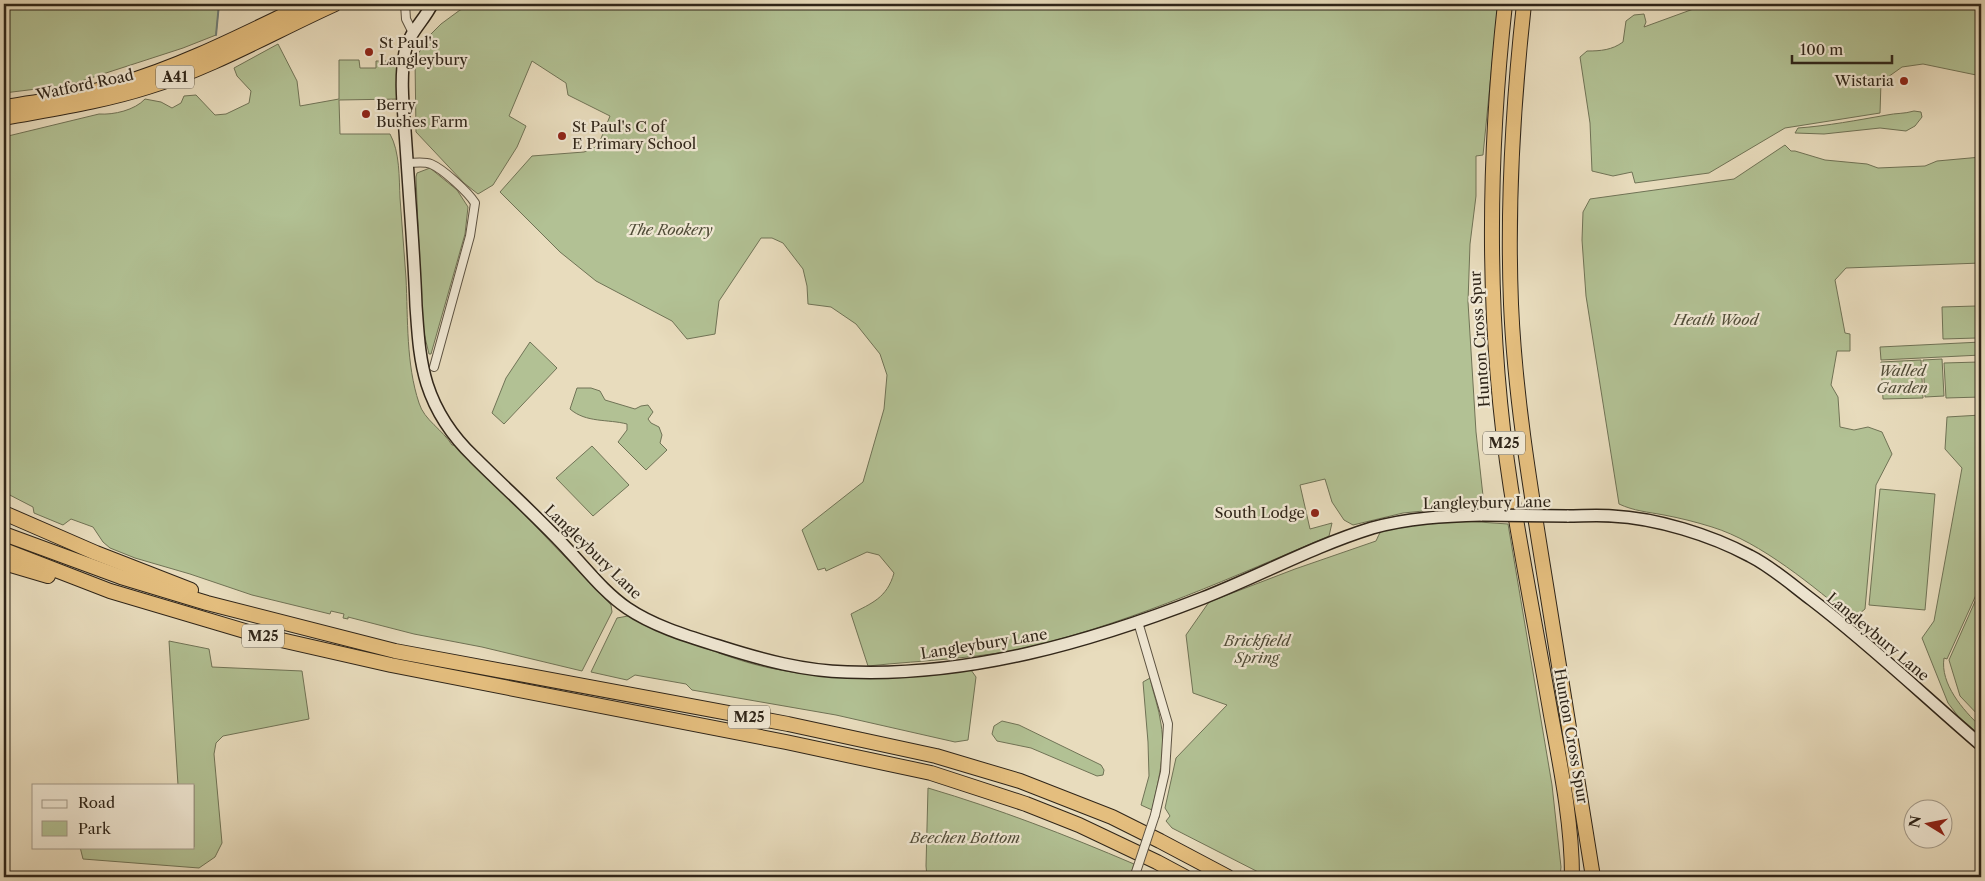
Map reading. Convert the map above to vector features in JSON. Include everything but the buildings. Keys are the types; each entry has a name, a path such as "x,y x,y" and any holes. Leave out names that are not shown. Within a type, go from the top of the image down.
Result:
{"highway":[{"name":"Watford Road","path":"4,107 62,98 120,84 190,59 307,4"},
{"name":"Watford Road","path":"4,118 105,100 149,87 195,70 335,4"},
{"name":"Hunton Cross Spur","path":"1505,4 1496,86 1491,206 1493,321 1497,382 1511,490 1566,802 1572,877"},
{"name":"Hunton Cross Spur","path":"1524,4 1515,82 1509,212 1511,305 1516,370 1530,484 1593,877"},
{"name":"M25","path":"4,513 251,615"},
{"name":"M25","path":"4,534 121,577 251,615 395,650 805,727 936,756 1020,781 1104,814 1160,840 1228,877"},
{"name":"M25","path":"4,550 110,590 254,634 331,653 802,745 931,773 1062,818 1185,877"},
{"name":"M25","path":"4,563 58,579 110,590"}],"street":[{"path":"405,4 406,19 412,31"},
{"name":"Langleybury Lane","path":"432,4 408,39 404,58 402,102 418,341 422,367 438,412 464,447 613,597 639,616 695,638 745,654 797,666 845,672 906,671 1018,656 1098,636 1241,583 1325,546 1373,528 1421,518 1482,515 1613,516 1636,518 1716,540 1750,556 1782,577 1849,628 1981,745"},
{"path":"407,163 424,162 437,167 460,186 475,203 470,236 434,367"},
{"path":"1134,876 1155,815 1165,772 1168,724 1138,622"}],"green space":[{"path":"4,4 219,4 216,35 183,48 69,85 4,93"},
{"name":"The Rookery","path":"479,4 1498,4 1483,155 1476,156 1476,196 1470,244 1468,302 1476,432 1484,505 1403,513 1353,525 1344,520 1332,502 1325,479 1300,485 1310,529 1332,523 1329,536 1257,567 1113,623 1038,645 975,656 868,666 851,614 878,599 887,588 894,573 879,555 867,552 826,571 825,568 818,570 802,530 863,482 884,409 887,375 880,354 856,324 831,307 808,304 807,286 803,269 783,243 772,238 761,238 719,301 715,334 687,339 672,321 596,281 560,252 500,192 532,156 584,152 598,146 610,116 568,95 566,83 532,61 509,116 526,126 517,147 493,185 478,194 464,183 416,132 415,60 427,38 441,24 460,10"},
{"path":"1707,4 1981,4 1981,76 1923,64 1902,67 1881,82 1880,113 1785,128 1709,173 1635,183 1632,172 1613,176 1592,171 1590,123 1580,57 1587,51 1606,50 1623,42 1626,21 1634,15 1644,14 1646,22 1644,27"},
{"path":"278,44 297,81 300,106 339,99 339,60 359,60 360,68 376,68 376,61 400,61 400,99 339,100 340,134 390,134 396,149 410,357 419,403 425,415 452,445 455,445 475,467 479,468 496,485 611,605 612,612 582,671 482,647 414,634 348,617 348,619 343,618 344,614 331,611 330,614 252,595 135,558 110,548 103,542 93,527 71,519 63,525 34,513 33,507 4,492 4,137 99,114 124,111 136,106 145,99 161,102 172,108 181,103 184,96 196,95 215,115 226,114 249,103 251,91 237,76 234,68"},
{"path":"1914,111 1921,112 1922,117 1915,126 1906,131 1880,128 1824,134 1795,133 1798,128"},
{"name":"Heath Wood","path":"1785,145 1791,151 1825,160 1867,164 1878,168 1925,166 1937,161 1981,157 1981,263 1846,268 1835,280 1845,333 1850,334 1850,351 1837,351 1831,385 1838,397 1840,427 1854,430 1868,427 1882,432 1892,454 1876,485 1865,609 1853,619 1768,554 1731,534 1694,522 1636,510 1619,504 1586,296 1582,240 1583,212 1590,199 1734,179"},
{"path":"430,168 457,190 468,207 465,234 431,354 429,354 424,333 421,299 416,177 417,173"},
{"path":"1976,306 1977,338 1943,339 1942,307"},
{"path":"530,342 557,368 504,424 492,413 506,378"},
{"path":"1981,342 1981,355 1881,360 1880,347"},
{"path":"1942,359 1944,396 1925,397 1923,360"},
{"name":"Walled Garden","path":"1921,360 1923,398 1883,399 1881,362"},
{"path":"1979,362 1981,397 1946,398 1944,363"},
{"path":"577,388 591,388 600,391 605,400 635,409 648,405 653,412 648,419 659,427 662,435 660,443 667,450 646,470 618,442 627,430 627,424 590,419 570,409"},
{"path":"1981,415 1981,584 1947,659 1944,658 1944,668 1949,687 1960,705 1981,727 1981,736 1958,716 1948,703 1922,638 1934,621 1962,468 1945,449 1947,417"},
{"path":"592,446 629,485 593,516 556,478"},
{"path":"1880,489 1935,494 1925,610 1869,605"},
{"name":"Brickfield Spring","path":"1464,521 1508,524 1552,785 1561,867 1560,877 1268,877 1172,828 1166,821 1170,816 1165,808 1176,758 1227,705 1193,693 1186,635 1209,602 1376,541 1381,532 1389,528 1422,523"},
{"path":"1981,588 1981,718 1960,696 1949,660"},
{"path":"628,616 661,631 732,657 761,666 795,673 845,678 895,678 971,670 976,677 968,740 955,742 836,715 692,690 686,684 635,675 627,680 591,672 617,618"},
{"path":"169,641 209,649 212,667 302,671 309,719 223,736 216,743 214,754 222,843 215,857 199,868 83,859 80,848 195,848 195,784 178,784"},
{"path":"1150,678 1160,718 1163,746 1161,767 1152,810 1141,805 1149,776 1143,682"},
{"path":"1002,721 1019,725 1101,765 1104,770 1103,775 1097,776 1031,748 997,741 992,734 994,726"},
{"name":"Beechen Bottom","path":"928,788 1032,823 1134,864 1130,877 927,877"}],"waterway":[{"path":"216,35 219,4"}],"place":[{"name":"St Paul's Langleybury","path":"369,52"},
{"name":"Wistaria","path":"1904,81"},
{"name":"Berry Bushes Farm","path":"366,114"},
{"name":"St Paul's C of E Primary School","path":"562,136"},
{"name":"South Lodge","path":"1315,513"}]}
